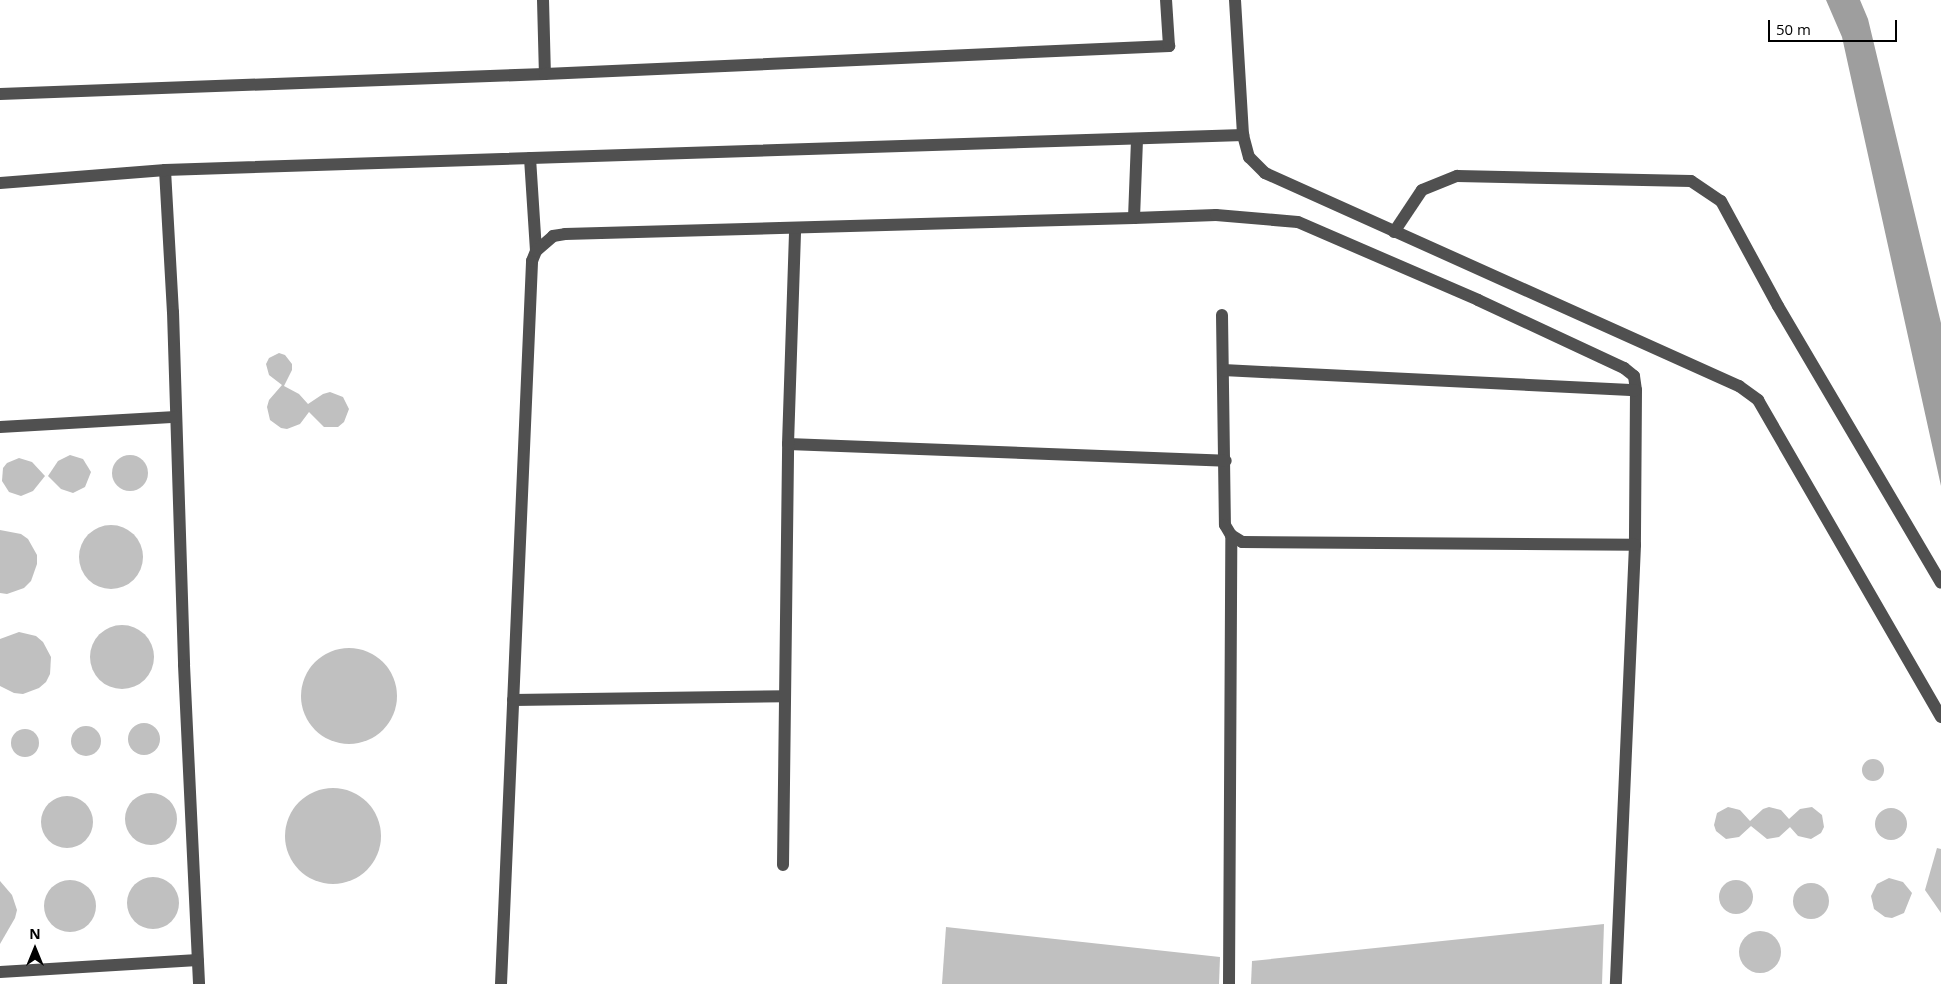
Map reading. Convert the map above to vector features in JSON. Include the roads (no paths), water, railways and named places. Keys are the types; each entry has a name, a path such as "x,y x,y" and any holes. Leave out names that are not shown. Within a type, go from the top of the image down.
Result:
{"street":[{"path":"543,0 545,74"},
{"path":"0,94 545,74 1169,46 1166,0"},
{"path":"1235,0 1243,134 1249,157 1265,173 1738,386 1758,400 1941,717"},
{"path":"0,183 165,170 1136,140 1243,134"},
{"path":"1134,218 1136,140"},
{"path":"501,984 532,261 536,251 530,158"},
{"path":"165,170 176,417 184,666 199,984"},
{"path":"1394,232 1422,190 1457,176 1691,181 1721,201 1778,306 1941,583"},
{"path":"536,251 553,236 565,234 1216,215 1298,222 1478,300 1624,368 1634,376 1636,390 1635,545 1616,984"},
{"path":"783,865 788,444 794,228"},
{"path":"1222,315 1226,461 1225,525 1231,535 1242,542 1635,545"},
{"path":"1223,370 1636,390"},
{"path":"0,427 176,417"},
{"path":"788,444 1226,461"},
{"path":"1229,984 1231,535"},
{"path":"513,700 785,696"},
{"path":"0,972 198,960"}]}
